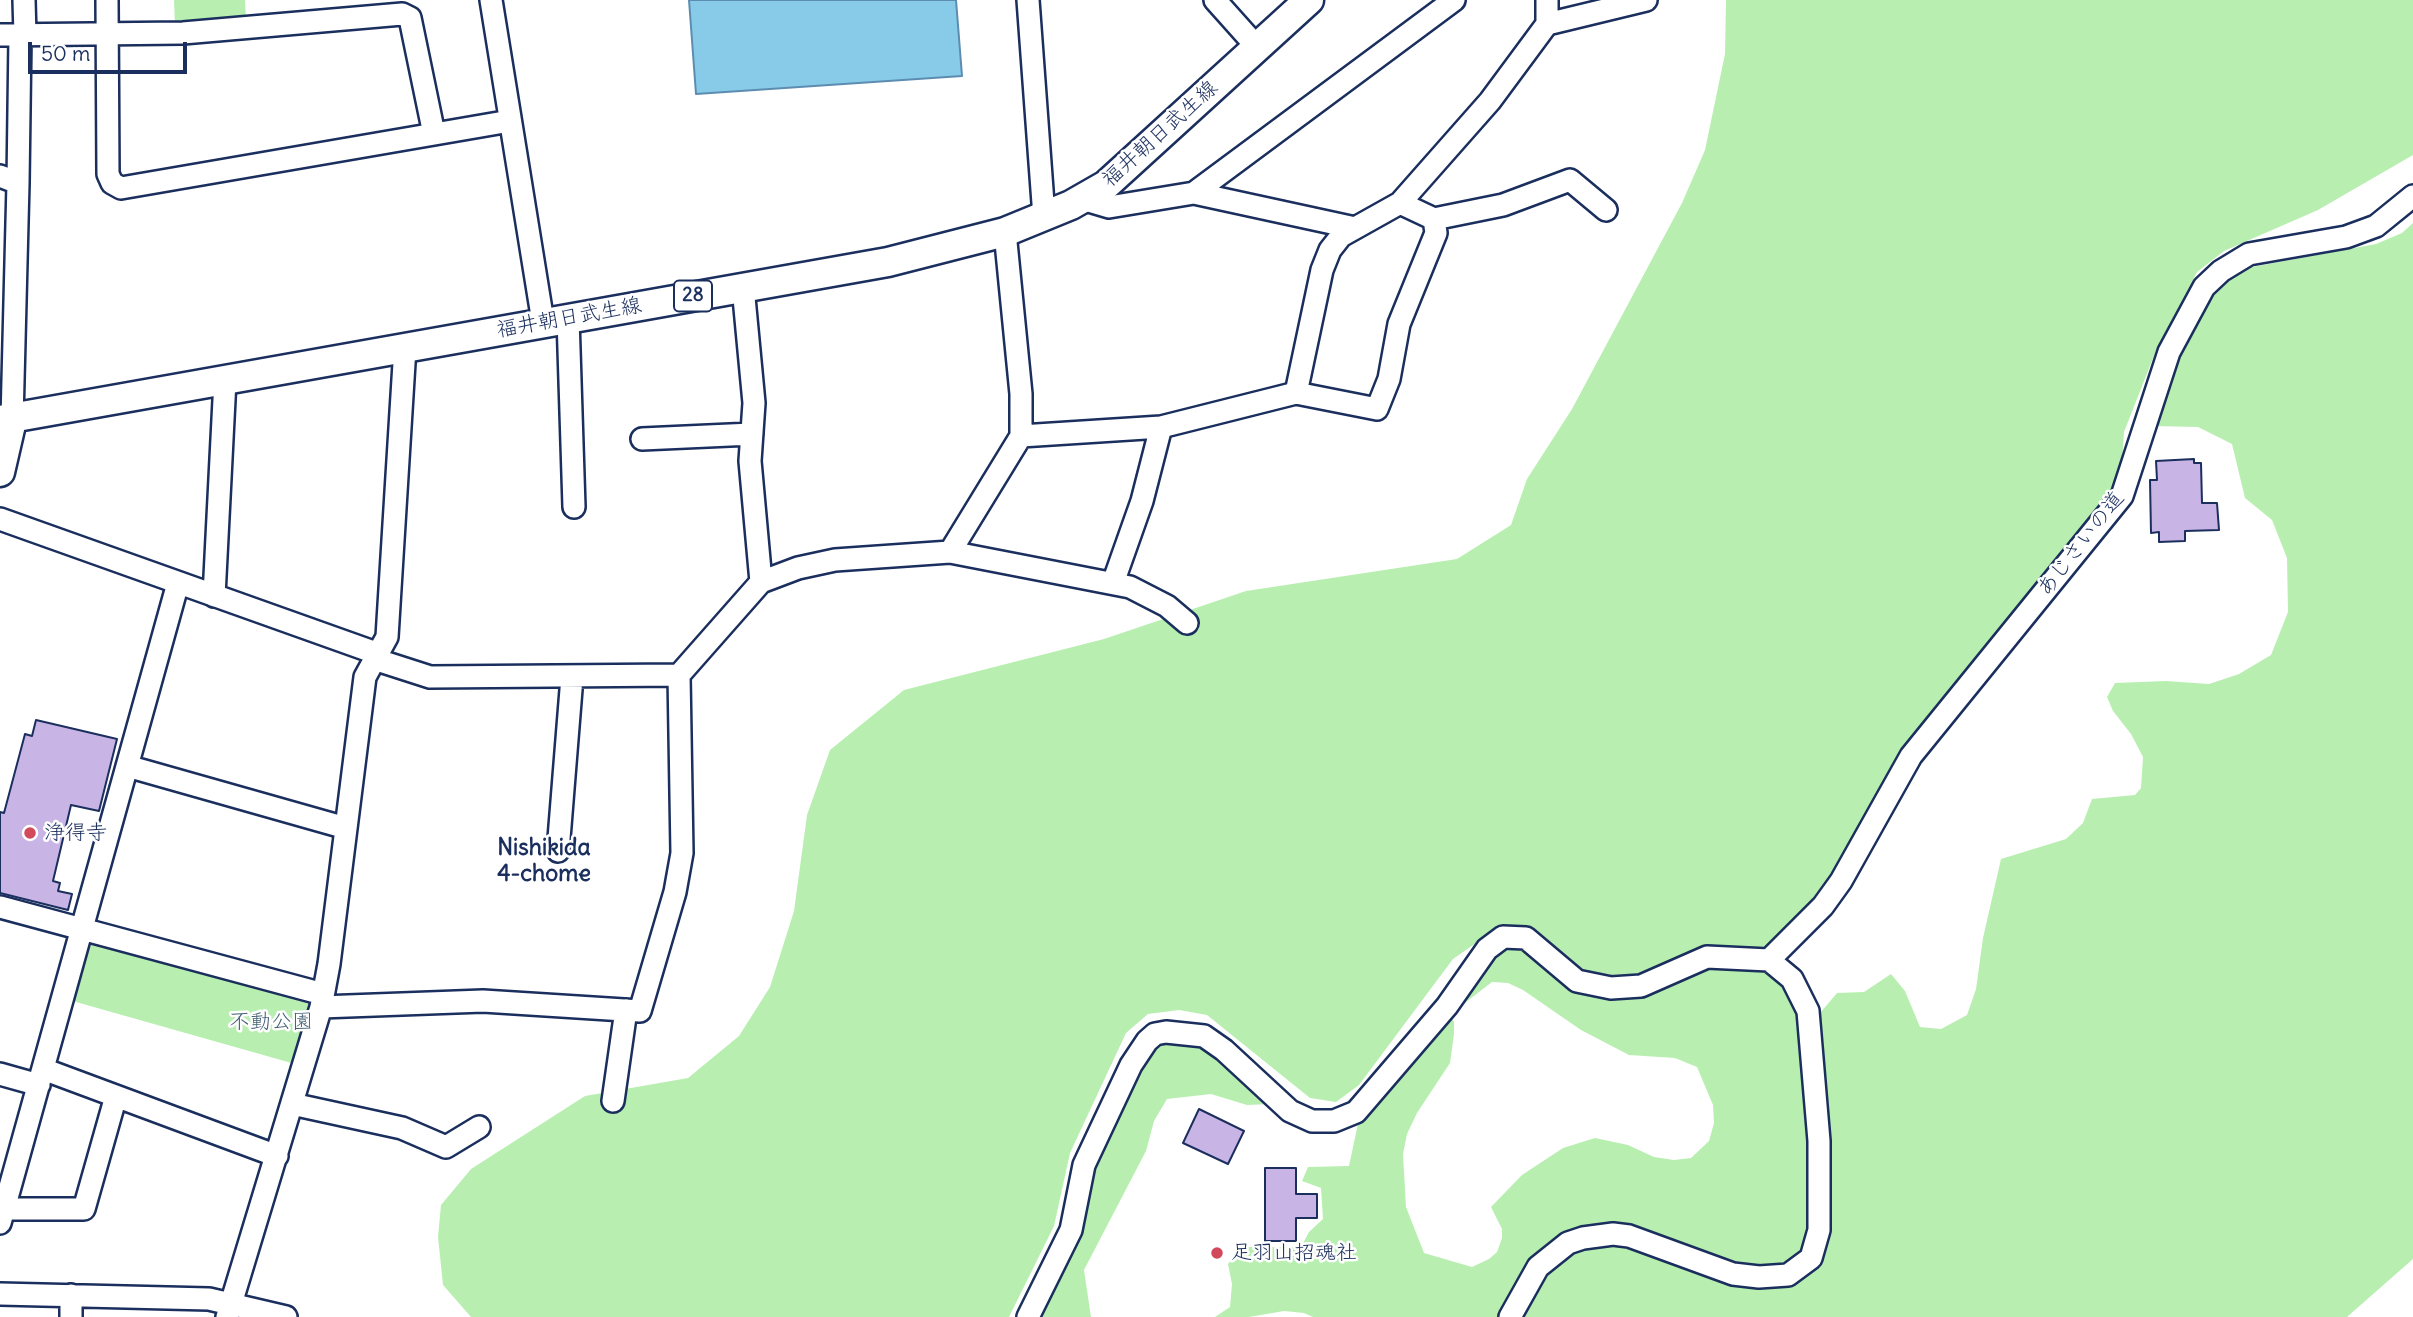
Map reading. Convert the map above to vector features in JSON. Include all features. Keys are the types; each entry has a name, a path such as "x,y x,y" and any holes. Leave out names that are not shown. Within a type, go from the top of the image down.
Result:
{"main road":[{"name":"福井朝日武生線","path":"6,420 888,262 1005,232 1044,217 1107,184 1308,0"},
{"path":"0,472 6,420"}],"street":[{"path":"6,420 10,117 15,36 24,0"},
{"path":"107,0 108,174 112,183 121,188 510,121"},
{"path":"491,0 510,121 555,320 574,507"},
{"path":"1028,0 1044,217"},
{"path":"1215,0 1257,47"},
{"path":"1194,193 1454,0"},
{"path":"1296,393 1322,270 1331,250 1341,236 1400,202 1490,101 1547,24 1547,0"},
{"path":"1547,24 1646,0"},
{"path":"15,36 183,33 402,15 410,18 434,134"},
{"path":"1400,202 1434,219 1503,205 1570,180 1606,210"},
{"path":"1082,199 1109,207 1194,193 1355,228"},
{"name":"あじさいの道","path":"1769,960 1824,906 1841,881 1911,756 2122,496 2169,352 2204,287 2221,271 2249,254 2346,237 2376,226 2413,196"},
{"path":"1021,436 1161,427 1296,393 1377,409 1389,379 1399,324 1434,243 1434,219"},
{"path":"950,552 1021,436 1021,394 1005,232"},
{"path":"743,287 754,402 750,461 761,582"},
{"path":"230,1310 322,1000 365,677 387,637 405,348"},
{"path":"214,596 225,380"},
{"path":"1113,583 1142,501 1161,427"},
{"path":"642,439 752,434"},
{"path":"0,519 430,677 679,675"},
{"path":"0,907 322,1000 482,1001 640,1011 675,892 682,853 679,675 761,582 798,568 835,560 950,552 1130,587 1167,606 1187,623"},
{"path":"116,1096 84,1209 2,1216 178,583"},
{"path":"558,851 572,677"},
{"path":"127,765 346,828"},
{"path":"1028,1317 1071,1230 1084,1164 1131,1065 1155,1034 1166,1031 1204,1037 1224,1050 1290,1111 1312,1121 1334,1121 1356,1112 1447,1006 1487,949 1503,937 1526,938 1577,981 1611,988 1641,986 1707,957 1769,960 1792,979 1808,1011 1819,1141 1819,1230 1811,1258 1788,1275 1759,1277 1733,1274 1629,1237 1614,1234 1583,1238 1553,1253 1538,1267 1510,1317"},
{"path":"613,1101 626,1010"},
{"path":"0,1074 41,1077 116,1096 276,1156"},
{"path":"292,1104 402,1128 446,1147 479,1127"},
{"path":"0,1294 209,1298 230,1310 286,1317"},
{"path":"71,1295 71,1317"}],"green space":[{"path":"174,0 245,0 246,19 175,25"},
{"path":"1726,0 2413,0 2413,155 2318,210 2224,251 2197,272 2157,348 2124,432 2121,477 2111,500 1901,750 1833,880 1768,953 1643,980 1619,981 1572,971 1541,942 1489,934 1453,959 1359,1085 1336,1102 1310,1098 1207,1015 1179,1010 1148,1014 1126,1033 1070,1153 1054,1226 1009,1317 471,1317 443,1285 438,1237 441,1205 471,1169 585,1096 688,1078 739,1036 770,987 794,911 807,815 830,750 904,690 1104,639 1246,591 1457,559 1511,525 1527,479 1572,409 1682,203 1705,150 1725,54"},
{"path":"2413,223 2413,1259 2347,1317 1519,1317 1544,1272 1572,1249 1613,1239 1679,1259 1803,1273 1824,1142 1820,1013 1837,993 1864,992 1891,974 1905,991 1920,1027 1941,1029 1967,1015 1976,989 1983,938 2001,859 2066,839 2083,823 2092,799 2135,795 2141,788 2143,757 2107,697 2115,683 2166,681 2209,684 2239,674 2271,655 2288,612 2287,558 2272,520 2245,498 2232,444 2198,427 2153,426 2176,357 2212,294 2228,279 2247,268 2376,244 2402,233"},
{"name":"不動公園","path":"88,937 315,998 295,1064 69,1000"},
{"path":"1521,944 1575,991 1606,998 1646,993 1710,964 1766,966 1799,1002 1811,1087 1809,1231 1804,1254 1781,1268 1735,1268 1617,1225 1532,1263 1499,1317 1313,1317 1284,1311 1249,1317 1215,1317 1230,1307 1232,1284 1228,1264 1240,1247 1301,1247 1309,1232 1323,1219 1321,1188 1302,1181 1308,1167 1349,1166 1359,1119 1449,1014 1454,1022 1450,1063 1417,1113 1407,1134 1403,1154 1406,1207 1424,1253 1472,1267 1489,1259 1497,1252 1502,1238 1502,1229 1491,1207 1522,1175 1563,1148 1595,1138 1628,1145 1654,1157 1674,1160 1691,1158 1709,1141 1714,1123 1713,1105 1697,1067 1675,1058 1629,1055 1581,1030 1523,990 1508,983 1492,982 1457,1009 1503,945"},
{"path":"1167,1039 1202,1044 1271,1104 1247,1105 1211,1094 1167,1099 1154,1121 1146,1151 1084,1270 1091,1317 1039,1317 1080,1235 1090,1196 1092,1166 1151,1044"}],"water":[{"path":"689,0 956,0 962,76 696,94"}],"building":[{"path":"2194,459 2194,463 2201,463 2202,503 2217,503 2219,530 2185,531 2185,541 2159,542 2159,532 2151,533 2150,480 2157,480 2156,461"},
{"path":"36,720 117,739 99,811 71,805 53,881 60,883 58,891 72,894 68,910 0,893 0,812 4,813 25,734 32,736"},
{"path":"1199,1109 1244,1131 1228,1164 1183,1143"},
{"path":"1265,1168 1296,1168 1296,1194 1317,1194 1317,1218 1296,1218 1296,1241 1265,1241"}],"place":[{"name":"浄得寺","path":"30,833"},
{"name":"足羽山招魂社","path":"1217,1253"}],"district":[{"name":"Nishikida 4-chome","path":"544,861"}]}
